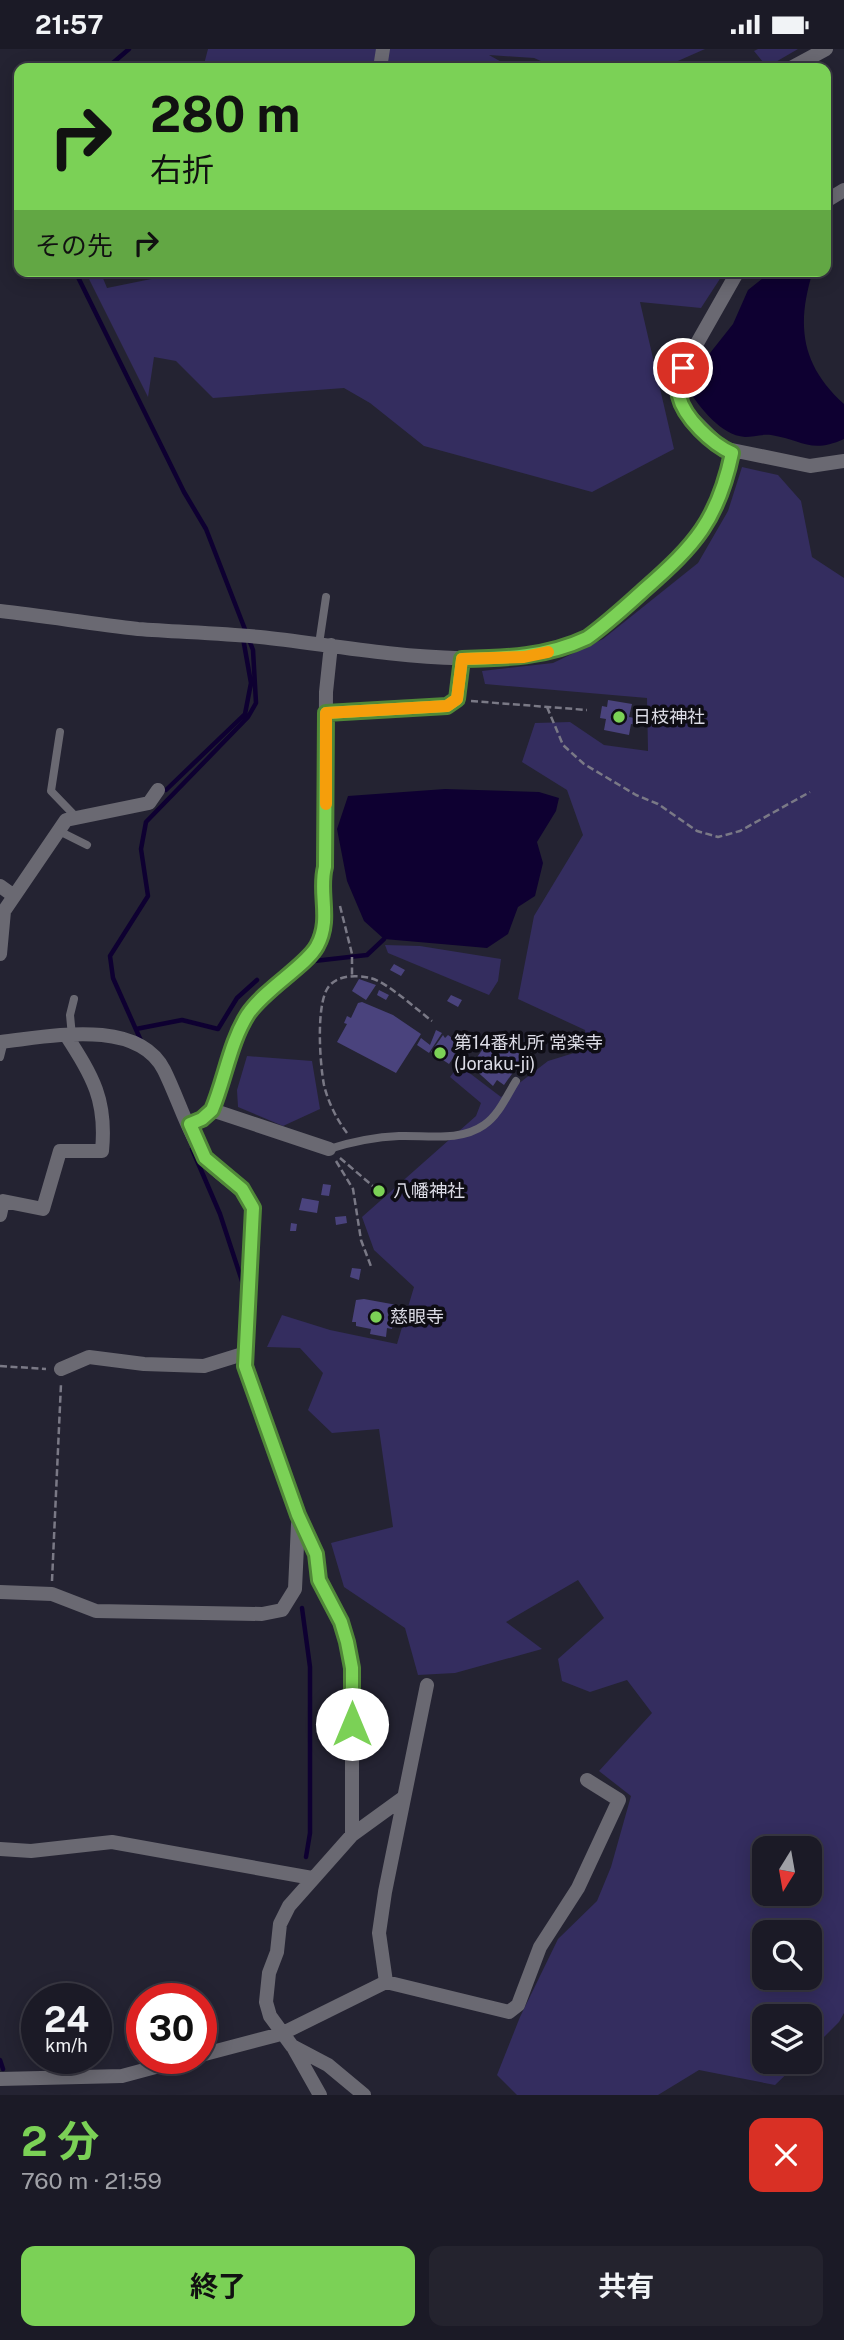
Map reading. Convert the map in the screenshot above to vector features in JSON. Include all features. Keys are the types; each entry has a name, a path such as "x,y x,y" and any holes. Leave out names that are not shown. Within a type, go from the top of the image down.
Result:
{"street":[{"path":"800,63 826,49"},
{"path":"735,277 683,368 678,384 679,397 686,412 716,444 732,453 810,466 844,461"},
{"path":"0,611 135,628 256,637 462,659 524,657 571,646 602,628 687,551 720,498 732,453"},
{"path":"190,1124 202,1119 212,1110 247,1015 269,988 317,947 324,925 326,911 322,879 325,867 325,645"},
{"path":"326,713 447,706 457,699 462,659"},
{"path":"0,954 4,911 66,820 149,803 158,790"},
{"path":"0,886 14,896"},
{"path":"2,1042 109,1034 145,1050 163,1068 205,1158 242,1189 253,1208 245,1366 298,1515 316,1554 319,1580 341,1622 352,1668 352,1835"},
{"path":"0,1216 3,1201 43,1209 60,1151 102,1151 104,1133 97,1087 69,1035"},
{"path":"212,1110 329,1149"},
{"path":"61,1369 89,1357 144,1364 204,1366 246,1353"},
{"path":"0,1592 52,1594 96,1611 262,1614 282,1610 296,1589 298,1515"},
{"path":"386,1982 379,1933 427,1685"},
{"path":"217,2051 281,2034 386,1982 509,2012 518,2005 540,1947 578,1888 619,1800 587,1780"},
{"path":"320,2095 292,2046 281,2034 266,2003 269,1973 276,1952 280,1924 289,1906 352,1835 403,1798"},
{"path":"0,1849 31,1851 112,1842 312,1878"},
{"path":"292,2046 328,2065 364,2095"},
{"path":"0,2079 126,2074"}],"lane":[{"path":"325,645 326,597"},
{"path":"60,732 51,791 77,818"},
{"path":"59,831 87,845"},
{"path":"69,1035 74,999"},
{"path":"0,1056 2,1042"},
{"path":"329,1149 353,1142 397,1136 447,1136 468,1133 492,1118 516,1081"}],"path":[{"path":"457,699 587,710"},
{"path":"547,707 562,745 584,764 636,795 658,804 697,831 718,837 740,831 810,792"},
{"path":"352,954 352,976"},
{"path":"353,1142 337,1119 324,1086 320,1024 327,986 337,979 352,976 373,978 432,1021"},
{"path":"329,1149 374,1187"},
{"path":"329,1149 353,1189 361,1240 372,1269"},
{"path":"0,1366 61,1369 52,1594"}],"shaded area":[{"path":"208,49 705,49 673,63 546,63 534,58 489,55 503,63 204,63"},
{"path":"798,49 774,63 764,63 754,51"},
{"path":"88,277 102,277 107,288 161,277 721,277 701,308 640,302 674,449 592,492 424,446 370,403 344,388 213,398 176,361 154,357 148,397"},
{"path":"764,277 812,277 805,309 806,343 819,374 844,404 844,439 815,446 771,435 736,435 712,420 688,390 691,377 733,324 748,290"},
{"path":"742,467 778,475 801,501 812,557 844,578 844,2013 822,2039 822,2004 752,2004 752,2074 786,2074 775,2085 699,2070 658,2095 517,2095 497,2075 520,2017 558,1939 597,1901 611,1867 631,1796 599,1771 652,1713 627,1680 590,1692 562,1681 558,1659 604,1618 578,1580 506,1622 542,1649 455,1673 418,1675 405,1628 344,1587 331,1543 393,1527 379,1429 332,1433 308,1410 323,1373 300,1348 267,1347 282,1315 330,1330 397,1344 414,1287 374,1250 362,1217 476,1116 481,1103 450,1077 459,1065 501,1097 548,1061 587,1049 585,1030 518,999 534,916 583,835 567,790 522,762 535,723 570,722 604,745 648,751 647,698 485,684 482,671 553,663 603,639 698,563 728,511"},
{"path":"445,789 539,792 559,798 556,811 537,842 543,863 535,896 518,907 508,934 487,948 384,939 364,921 347,881 337,829 348,796"},
{"path":"385,945 420,946 501,959 498,981 489,995 388,953"},
{"path":"247,1056 312,1061 320,1109 283,1126 238,1107 237,1090"}],"building":[{"path":"608,700 632,704 629,717 641,719 640,726 631,724 629,735 604,730 606,719 600,718 602,706 607,707"},
{"path":"394,964 405,970 401,976 390,970"},
{"path":"359,979 376,985 366,1000 352,991"},
{"path":"379,990 389,995 386,1000 377,995"},
{"path":"451,995 462,1000 458,1007 447,1001"},
{"path":"362,1002 393,1015 421,1034 396,1073 337,1042 347,1024 344,1023 347,1016 351,1018 358,1003"},
{"path":"436,1030 442,1033 429,1053 417,1045 421,1038 430,1045"},
{"path":"443,1035 445,1038 448,1035 462,1045 449,1064 431,1052"},
{"path":"498,1039 524,1057 504,1085 497,1080 493,1086 471,1066 489,1040 495,1044"},
{"path":"323,1184 331,1185 329,1196 321,1195"},
{"path":"302,1198 319,1201 317,1213 299,1210"},
{"path":"346,1216 347,1223 336,1225 335,1217"},
{"path":"291,1223 297,1224 296,1231 290,1231"},
{"path":"352,1268 361,1269 359,1280 350,1277"},
{"path":"356,1300 397,1305 392,1329 387,1328 386,1337 370,1334 371,1329 356,1326 356,1322 352,1322"}],"waterway":[{"path":"113,63 129,49"},
{"path":"78,277 184,492 206,529 253,650 256,703 248,717 146,822 141,849 148,896 110,956 113,978 142,1043"},
{"path":"166,790 245,714 251,683 243,638"},
{"path":"314,961 367,955 384,939"},
{"path":"136,1029 182,1020 218,1029 237,998 257,980"},
{"path":"192,1149 220,1214 243,1284"},
{"path":"302,1608 310,1667 310,1833 306,1857"},
{"path":"0,2060 3,2069"}],"slow traffic":[{"path":"326,804 326,713 447,706 457,699 462,659 524,657 548,652"}],"place":[{"name":"日枝神社","path":"619,717"},
{"name":"第14番札所 常楽寺 (Joraku-ji)","path":"440,1053"},
{"name":"八幡神社","path":"379,1191"},
{"name":"慈眼寺","path":"376,1317"}],"route":[{"path":"352,1724 352,1668 347,1642 341,1622 319,1580 316,1554 302,1526 245,1366 253,1208 242,1189 205,1158 190,1124 202,1119 212,1110 247,1015 269,988 317,947 326,911 322,879 325,867 326,713 447,706 457,699 462,659 524,657 571,646 602,628 687,551 712,516 724,489 732,453 716,444 686,412 679,397 678,384 683,368"}]}
